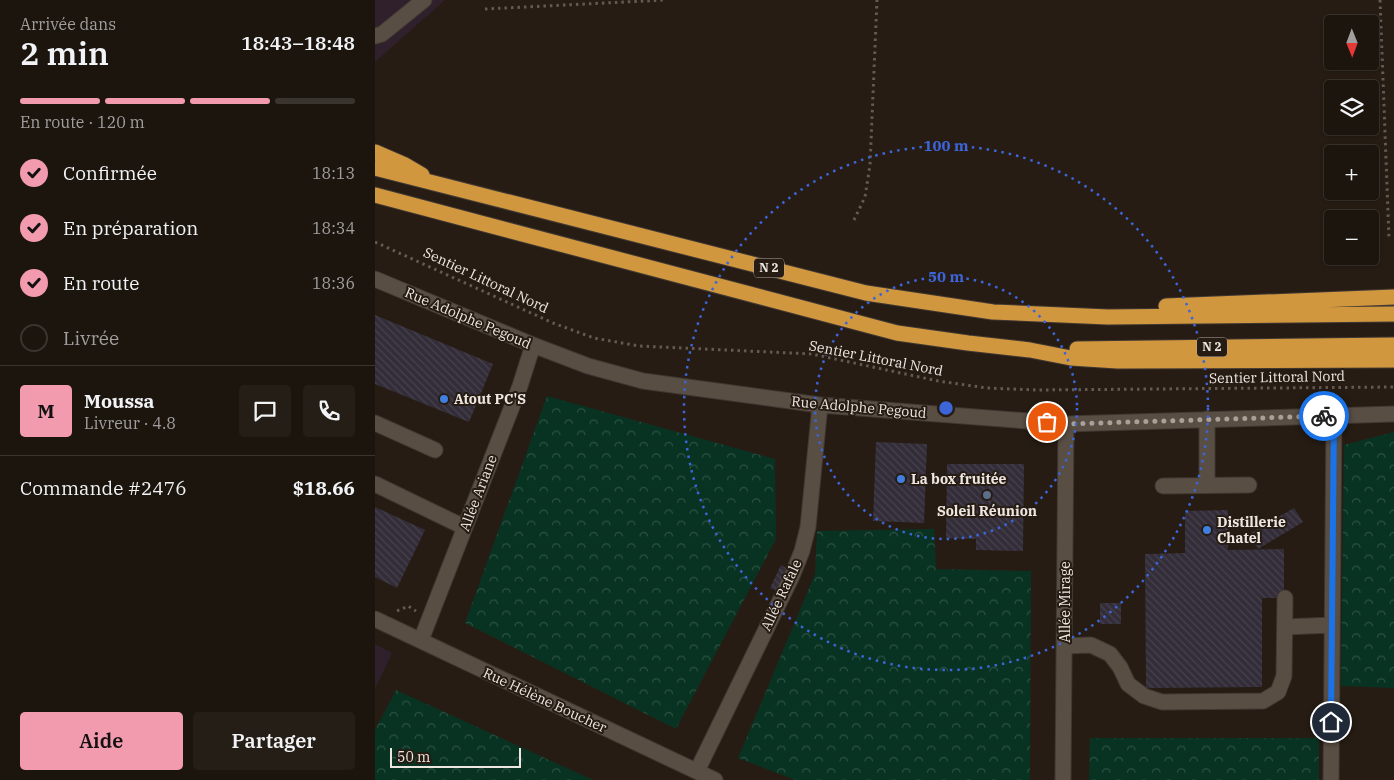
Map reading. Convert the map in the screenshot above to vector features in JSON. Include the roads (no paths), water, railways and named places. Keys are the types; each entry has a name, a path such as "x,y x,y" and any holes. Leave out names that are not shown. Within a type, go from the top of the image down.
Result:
{"highway":[{"path":"375,152 405,165 436,184"},
{"name":"N 2","path":"375,168 867,292 993,312 1107,317 1394,314"},
{"name":"N 2","path":"375,196 897,333 1030,350 1394,345"},
{"path":"1107,317 1130,309 1153,307 1394,297"},
{"path":"1030,350 1071,358 1118,361 1394,360"}],"street":[{"path":"375,36 382,34 423,0"},
{"name":"Rue Adolphe Pegoud","path":"375,279 588,366 643,381 820,405 1066,424 1394,414"},
{"name":"Allée Ariane","path":"421,640 520,386 533,345"},
{"name":"Allée Rafale","path":"697,771 792,576 802,551 808,527 820,405"},
{"path":"1331,780 1334,415"},
{"path":"1207,419 1207,485"},
{"path":"375,423 435,450"},
{"name":"Allée Mirage","path":"1063,780 1066,424"},
{"path":"375,484 465,527"},
{"path":"1163,486 1249,485"},
{"path":"1064,646 1091,645 1110,654 1120,667 1128,684 1144,696 1162,702 1263,701 1278,692 1284,676 1285,598"},
{"name":"Rue Hélène Boucher","path":"375,620 715,780"},
{"path":"1285,626 1332,625"}],"place":[{"name":"Atout PC'S","path":"444,399"},
{"name":"La box fruitée","path":"901,479"},
{"name":"Soleil Réunion","path":"987,495"},
{"name":"Distillerie Chatel","path":"1207,530"}]}
